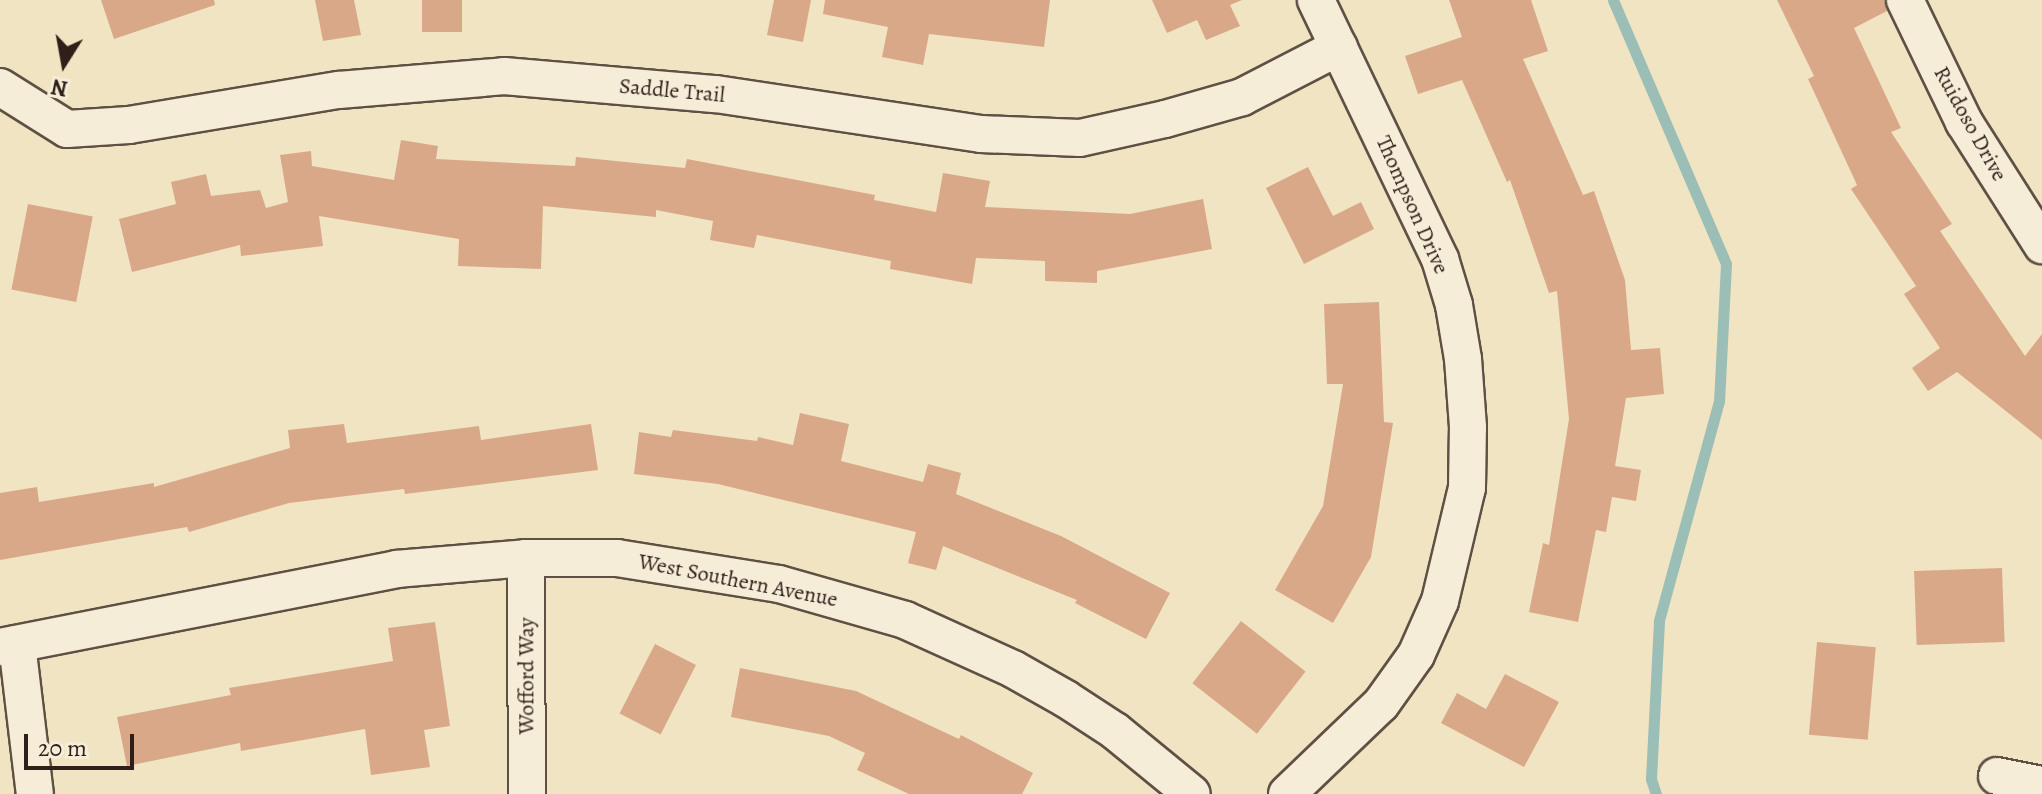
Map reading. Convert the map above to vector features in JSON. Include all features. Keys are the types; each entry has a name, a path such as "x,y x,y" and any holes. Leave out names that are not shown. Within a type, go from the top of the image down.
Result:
{"street":[{"name":"Thompson Drive","path":"1287,794 1381,704 1416,655 1440,601 1467,488 1468,427 1454,305 1440,259 1316,0"},
{"name":"Ruidoso Drive","path":"1905,0 1964,122 2042,245"},
{"name":"Saddle Trail","path":"0,87 67,129 129,125 339,90 504,76 716,94 981,134 1080,138 1242,97 1339,47"},
{"name":"West Southern Avenue","path":"8,645 396,569 526,558 617,558 779,584 905,620 1013,669 1066,699 1115,731 1192,794"},
{"name":"Wofford Way","path":"526,558 527,794"},
{"path":"8,645 35,794"},
{"path":"1997,776 2042,785"}],"building":[{"path":"101,0 214,0 215,5 114,39"},
{"path":"315,0 354,0 361,35 323,41"},
{"path":"422,0 462,0 462,32 422,32"},
{"path":"774,0 811,0 803,42 767,35"},
{"path":"825,0 1050,0 1044,47 929,34 923,65 882,57 888,27 823,14"},
{"path":"1152,0 1242,0 1230,5 1240,26 1206,40 1197,20 1167,33"},
{"path":"1449,0 1531,0 1548,51 1523,59 1583,195 1594,191 1625,280 1631,350 1660,348 1664,394 1626,398 1615,466 1641,470 1636,501 1612,497 1606,532 1596,530 1578,622 1529,612 1543,543 1549,545 1569,419 1557,291 1549,293 1510,180 1507,182 1462,80 1418,94 1405,56 1462,37"},
{"path":"1777,0 1884,0 1887,11 1854,28 1901,128 1891,132 1952,224 1940,231 2025,356 2042,334 2042,440 1957,372 1928,391 1912,368 1940,348 1904,294 1916,286 1851,189 1857,185 1808,79 1814,76"},
{"path":"401,140 438,146 436,159 575,166 576,157 685,168 687,159 875,195 874,200 936,212 943,173 990,181 985,207 1130,214 1203,199 1212,249 1097,271 1097,283 1045,281 1045,261 976,258 972,284 890,269 891,261 757,235 754,248 710,240 713,221 656,210 656,217 543,206 541,269 458,266 459,239 319,216 323,246 241,256 240,245 132,272 119,219 176,204 171,182 206,174 211,196 260,190 266,208 288,202 280,155 311,151 312,166 394,180"},
{"path":"1308,167 1333,216 1361,202 1374,229 1304,264 1266,188"},
{"path":"28,204 93,217 76,302 11,289"},
{"path":"1379,302 1384,422 1393,423 1371,557 1333,623 1275,590 1323,506 1343,384 1327,384 1324,304"},
{"path":"800,413 849,424 841,461 923,482 928,464 961,473 956,494 1061,536 1170,593 1146,639 1075,603 1077,600 943,546 936,570 908,563 916,532 718,484 634,474 639,432 671,437 673,430 757,441 758,437 793,445"},
{"path":"344,424 347,443 479,426 481,440 591,424 598,470 405,494 404,489 289,503 189,532 187,527 0,560 0,493 37,487 39,502 154,483 154,487 290,448 288,430"},
{"path":"2002,568 2005,642 1917,645 1914,571"},
{"path":"1241,621 1306,671 1257,734 1192,683"},
{"path":"435,622 450,726 424,730 430,767 371,775 365,729 241,751 240,743 127,766 117,717 231,695 229,688 393,661 388,628"},
{"path":"1817,642 1876,647 1868,740 1809,735"},
{"path":"655,644 696,665 661,734 620,713"},
{"path":"740,668 856,691 959,739 961,735 1033,773 1022,794 909,794 857,770 865,753 829,736 731,717"},
{"path":"1505,674 1559,702 1524,767 1441,723 1457,693 1486,709"}],"waterway":[{"path":"1613,0 1726,264 1719,401 1659,621 1651,779 1656,794"}]}
